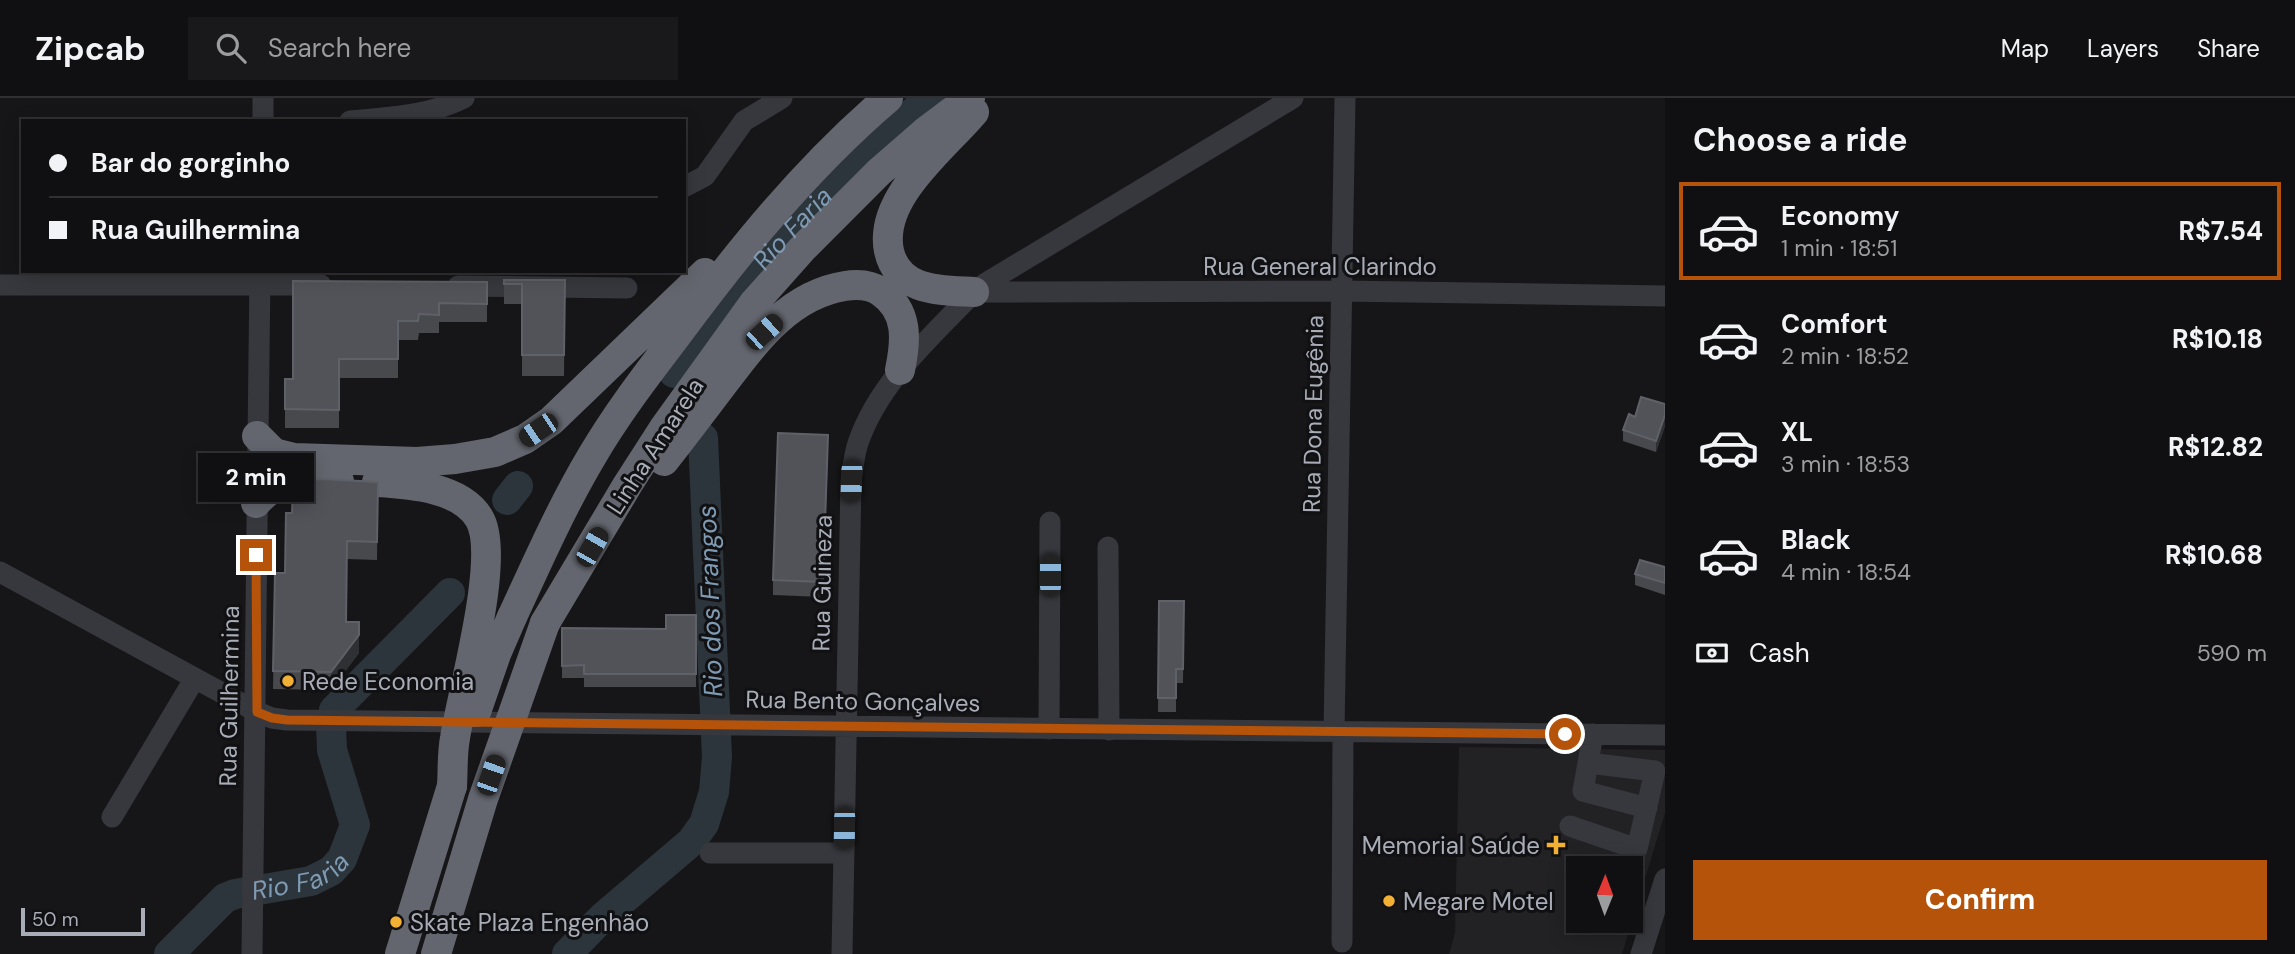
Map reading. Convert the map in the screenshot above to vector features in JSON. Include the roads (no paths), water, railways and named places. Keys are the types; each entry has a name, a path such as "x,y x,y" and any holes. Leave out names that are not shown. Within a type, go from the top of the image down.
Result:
{"highway":[{"name":"Linha Amarela","path":"400,954 482,692 512,617 559,516 592,456 635,391 708,292 754,236 839,141 888,98"},
{"name":"Linha Amarela","path":"436,954 486,787 545,623 628,484 664,428 754,303 802,249 879,172 970,98"},
{"path":"974,292 933,290 916,285 895,268 887,239 895,206 906,190 985,98"},
{"path":"257,436 274,453 294,458 417,461 455,459 495,452 525,439 551,421 705,273 754,236"},
{"path":"592,547 652,476 764,332 785,313 808,299 831,288 851,285 864,285 879,290 891,300 901,315 905,331 900,370"},
{"path":"256,503 266,491 277,484 292,480 377,482 423,487 446,494 478,516 485,529 487,561 454,741 453,786"}],"street":[{"path":"263,98 263,119"},
{"path":"373,119 436,110 464,98"},
{"path":"686,186 705,176 744,121 782,98"},
{"name":"Rua Guineza","path":"842,954 851,481 854,455 870,415 900,370 974,292 1293,98"},
{"name":"Rua Dona Eugênia","path":"1339,732 1341,291 1345,98"},
{"path":"0,285 260,278 342,285"},
{"name":"Rua Guilhermina","path":"252,954 257,712 256,503 260,278"},
{"path":"438,286 589,279 627,288"},
{"name":"Rua General Clarindo","path":"974,292 1341,291 1665,296"},
{"path":"1049,729 1050,522"},
{"path":"1108,547 1109,730"},
{"name":"Rua Bento Gonçalves","path":"0,572 257,712 279,719 1665,735"},
{"path":"112,817 195,678"},
{"path":"1339,732 1342,942"},
{"path":"1592,734 1583,791 1647,808"},
{"path":"1570,826 1637,849 1655,772 1588,763"},
{"path":"710,853 844,853"},
{"path":"1642,954 1665,879"}],"waterway":[{"name":"Rio Faria","path":"674,373 765,257 840,178 929,98"},
{"name":"Rio dos Frangos","path":"567,954 603,917 691,842 704,824 714,792 717,757 703,438"},
{"name":"Rio Faria","path":"507,500 518,486"},
{"name":"Rio Faria","path":"169,954 225,898 311,881 331,871 342,859 355,825 332,750 331,725 334,710 450,593"}],"place":[{"name":"Rede Economia","path":"288,681"},
{"name":"Memorial Saúde","path":"1556,845"},
{"name":"Megare Motel","path":"1389,901"},
{"name":"Skate Plaza Engenhão","path":"396,922"}]}
